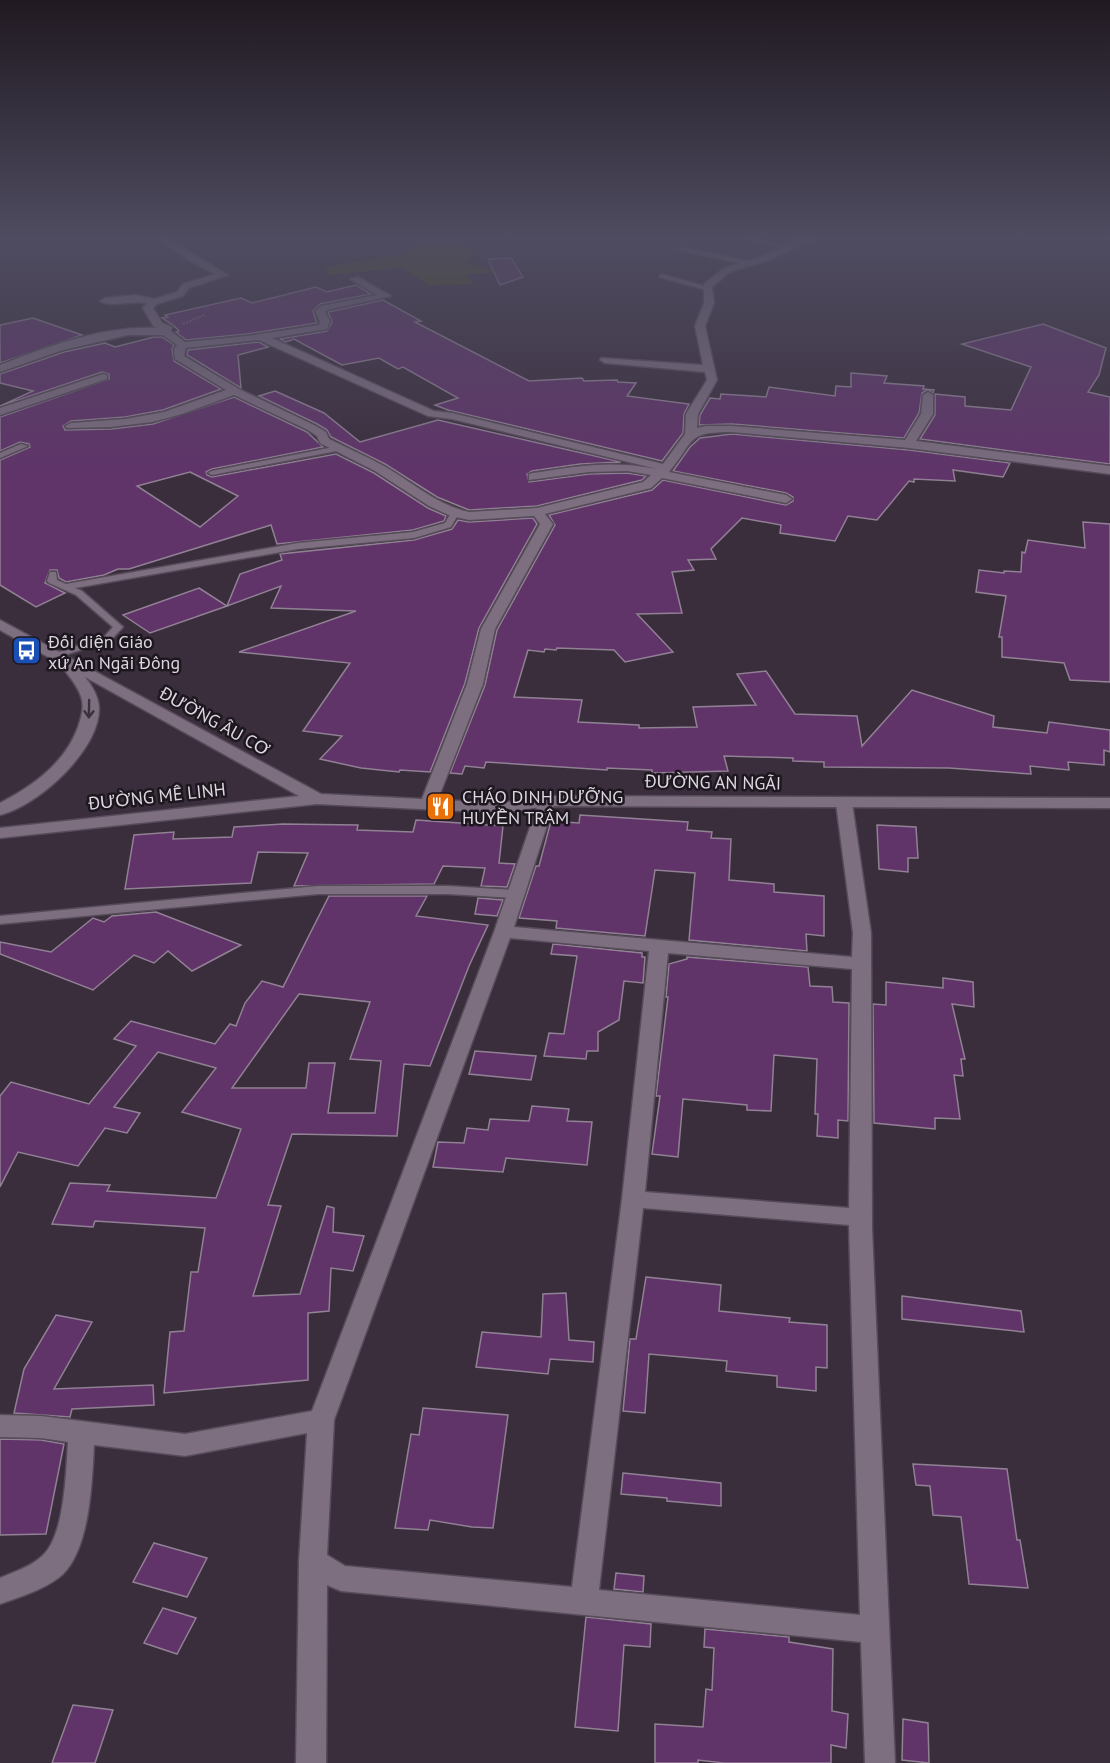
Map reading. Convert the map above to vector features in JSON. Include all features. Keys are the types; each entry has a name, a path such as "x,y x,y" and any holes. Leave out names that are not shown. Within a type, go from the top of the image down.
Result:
{"street":[{"path":"154,320 158,326 168,329 166,332"},
{"path":"325,320 323,327 261,337 183,345 179,349 179,357 235,391 312,428 322,434 324,441 379,468 423,496 455,513 469,516 537,512 647,486 664,470 691,434 692,414 712,380 700,326 702,320"},
{"path":"0,369 86,340 145,331 166,332 183,345"},
{"path":"261,337 432,414 786,499"},
{"path":"605,360 710,369"},
{"path":"0,412 103,377"},
{"path":"71,426 114,424 150,419 235,391"},
{"path":"909,444 927,414 928,395"},
{"path":"691,434 706,429 732,429 909,444 1110,470"},
{"path":"534,477 589,468 627,466 664,470"},
{"path":"428,804 475,684 488,629 547,524 537,512"},
{"name":"ĐƯỜNG ÂU CƠ","path":"0,624 317,799"},
{"path":"0,810 20,801 43,784 71,758 85,733 91,708 86,687 59,657"},
{"name":"ĐƯỜNG AN NGÃI","path":"317,799 502,808 547,801 1110,803"},
{"name":"ĐƯỜNG MÊ LINH","path":"0,832 317,799"},
{"path":"311,1763 313,1561 321,1420 503,932 547,801"},
{"path":"844,803 862,933 860,1217 880,1763"},
{"path":"503,932 862,964"},
{"path":"584,1601 633,1199 659,946"},
{"path":"633,1199 860,1217"},
{"path":"0,1426 41,1427 185,1445 321,1420"},
{"path":"0,1591 54,1564 68,1536 76,1496 82,1433"},
{"path":"313,1561 341,1578 875,1630"}],"lane":[{"path":"0,456 24,446"},
{"path":"212,473 339,448"},
{"path":"65,587 298,546 414,535 448,525 455,513"},
{"path":"53,574 52,581 79,593 118,627 108,638 59,657"},
{"path":"0,920 318,890 448,890 514,894"}],"building":[{"path":"22,320 40,320 82,335 0,363 0,325"},
{"path":"166,320 316,320 317,323 247,334 186,340 176,332 179,331"},
{"path":"331,320 420,320 415,322 529,381 582,378 584,381 617,380 618,382 636,383 627,396 689,404 684,414 683,433 662,461 448,410 435,405 458,398 403,367 398,369 379,358 342,365 294,339 286,342 280,339 327,331"},
{"path":"1043,324 1106,348 1099,375 1088,392 1110,397 1110,464 920,439 935,415 935,394 965,397 965,406 1011,410 1031,367 962,344"},
{"path":"162,337 174,345 172,349 174,361 221,389 163,410 125,417 71,421 63,426 65,430 111,429 153,424 234,397 307,432 323,447 212,469 206,472 207,475 212,477 336,454 374,473 428,508 446,516 444,521 413,530 277,544 271,525 104,575 66,582 59,578 57,570 50,570 45,583 65,593 36,607 0,585 0,460 30,447 29,444 20,442 0,451 0,417 109,379 109,374 102,372 0,406 33,391 0,383 0,374 64,352 105,343 115,347","holes":["190,472 238,496 200,527 137,486"]},
{"path":"259,342 268,347 238,355 241,388 187,355 188,350"},
{"path":"851,373 887,376 884,383 924,386 923,389 934,390 933,393 927,390 922,393 919,413 904,438 732,424 699,425 700,415 710,398 720,399 721,394 766,397 769,387 835,396 836,386 851,387"},
{"path":"275,391 324,413 360,442 438,420 621,462 580,464 532,471 527,474 529,482 589,474 627,473 646,476 642,480 537,506 469,510 437,497 385,464 331,437 327,430 317,424 259,396"},
{"path":"732,434 909,450 1010,463 1003,477 953,470 955,481 914,479 914,482 909,481 877,520 848,516 835,541 780,533 781,525 742,518 711,549 716,559 688,560 694,570 672,572 682,613 637,614 673,652 625,662 614,650 557,648 556,650 545,649 544,652 528,650 514,697 582,700 578,722 639,725 639,728 697,727 693,707 756,705 737,674 766,671 795,714 857,716 862,746 912,690 994,716 993,727 1047,733 1049,722 1110,730 1110,752 1104,750 1104,765 1068,762 1069,770 1030,766 1031,774 949,768 824,767 824,762 793,761 793,758 724,756 728,771 652,773 652,770 607,768 607,770 486,762 484,768 465,766 462,774 450,773 485,685 497,630 555,525 549,515 652,490 663,480 786,505 793,501 793,497 786,493 673,471 690,447 700,438"},
{"path":"533,518 537,524 479,628 465,683 430,772 361,768 320,759 342,736 303,731 350,663 239,652 356,611 271,608 281,586 227,606 240,574 282,560 280,554 414,540 452,529 458,520 469,522"},
{"path":"1083,522 1110,524 1110,682 1070,680 1064,663 1002,657 1002,637 999,637 1006,596 976,592 979,570 1004,573 1004,571 1021,572 1022,552 1025,553 1028,540 1085,548"},
{"path":"199,588 227,606 150,633 123,615"},
{"path":"580,815 688,822 687,830 712,832 711,838 731,839 729,880 774,884 774,892 824,896 824,936 806,934 807,951 689,940 695,873 655,870 645,936 556,928 557,921 519,918 536,866 539,866 551,821 579,823"},
{"path":"416,820 503,826 499,863 515,864 507,887 481,886 485,868 443,866 434,884 294,886 308,853 258,852 251,883 125,889 134,835 174,832 173,839 232,837 234,827 283,824 358,825 357,830 413,832"},
{"path":"877,825 916,827 918,858 908,858 908,872 879,869"},
{"path":"329,896 427,896 416,916 488,925 469,966 430,1066 404,1064 397,1136 292,1134 268,1205 281,1206 253,1296 300,1294 327,1206 334,1208 333,1232 364,1236 353,1271 331,1268 329,1311 308,1313 308,1380 164,1393 170,1332 184,1331 191,1272 198,1272 205,1228 95,1221 93,1227 52,1224 70,1183 110,1185 107,1191 216,1198 241,1129 182,1112 216,1068 158,1052 114,1107 140,1113 127,1133 105,1128 78,1166 18,1152 0,1187 0,1096 11,1082 89,1104 136,1046 114,1039 131,1021 215,1044 230,1024 236,1026 245,1003 262,981 283,987","holes":["299,994 370,1002 350,1059 381,1061 375,1113 328,1113 335,1063 309,1063 306,1088 232,1088"]},
{"path":"478,898 503,900 497,916 475,914"},
{"path":"156,912 241,945 192,971 168,951 154,963 134,955 93,990 0,954 0,942 51,952 93,918 104,922 112,916"},
{"path":"553,944 642,953 642,957 645,957 643,983 624,981 619,1020 598,1032 598,1051 587,1051 586,1059 544,1056 549,1033 564,1034 577,956 551,954"},
{"path":"687,957 808,967 810,986 832,987 833,1002 849,1003 848,1121 838,1120 838,1138 817,1136 818,1114 815,1114 817,1059 774,1055 771,1111 747,1110 747,1105 683,1099 678,1157 652,1154 660,1096 656,1096 668,997 666,997 669,964 687,959"},
{"path":"943,978 973,982 974,1007 952,1004 965,1059 961,1059 963,1076 954,1075 960,1119 935,1118 935,1129 874,1123 873,1004 886,1005 886,982 943,988"},
{"path":"475,1051 536,1056 531,1080 469,1074"},
{"path":"532,1106 569,1109 567,1121 592,1122 587,1165 506,1158 503,1172 433,1167 438,1142 464,1143 467,1128 488,1130 490,1119 529,1121"},
{"path":"646,1277 721,1285 719,1311 790,1318 789,1322 827,1325 827,1368 816,1367 816,1391 777,1387 777,1376 726,1371 727,1361 649,1354 645,1413 623,1411 630,1339 636,1339"},
{"path":"566,1293 569,1340 594,1342 593,1362 550,1359 548,1374 476,1367 482,1332 541,1337 543,1294"},
{"path":"902,1296 1021,1311 1024,1332 902,1319"},
{"path":"56,1315 92,1322 54,1389 153,1385 154,1405 72,1409 70,1417 14,1413 24,1369"},
{"path":"423,1408 508,1415 493,1528 430,1520 428,1530 395,1528 411,1434 419,1435"},
{"path":"0,1439 41,1440 64,1444 46,1534 0,1535"},
{"path":"913,1464 1007,1469 1017,1540 1020,1540 1028,1588 969,1584 961,1517 933,1515 930,1486 916,1485"},
{"path":"623,1473 721,1483 721,1506 621,1494"},
{"path":"154,1543 207,1558 187,1597 133,1582"},
{"path":"616,1573 644,1576 643,1592 614,1589"},
{"path":"163,1608 196,1618 177,1654 144,1643"},
{"path":"586,1617 651,1624 650,1647 624,1645 618,1731 575,1727"},
{"path":"705,1629 789,1637 789,1642 833,1649 832,1711 848,1714 846,1748 831,1745 831,1763 724,1763 698,1760 698,1763 655,1763 655,1724 703,1727 706,1689 712,1690 714,1648 704,1647"},
{"path":"73,1705 113,1710 95,1763 52,1763"},
{"path":"903,1719 928,1723 929,1763 902,1760"}],"place":[{"name":"Đối diện Giáo xứ An Ngãi Đông","path":"27,651"},
{"name":"CHÁO DINH DƯỠNG HUYỀN TRÂM","path":"441,806"}]}
